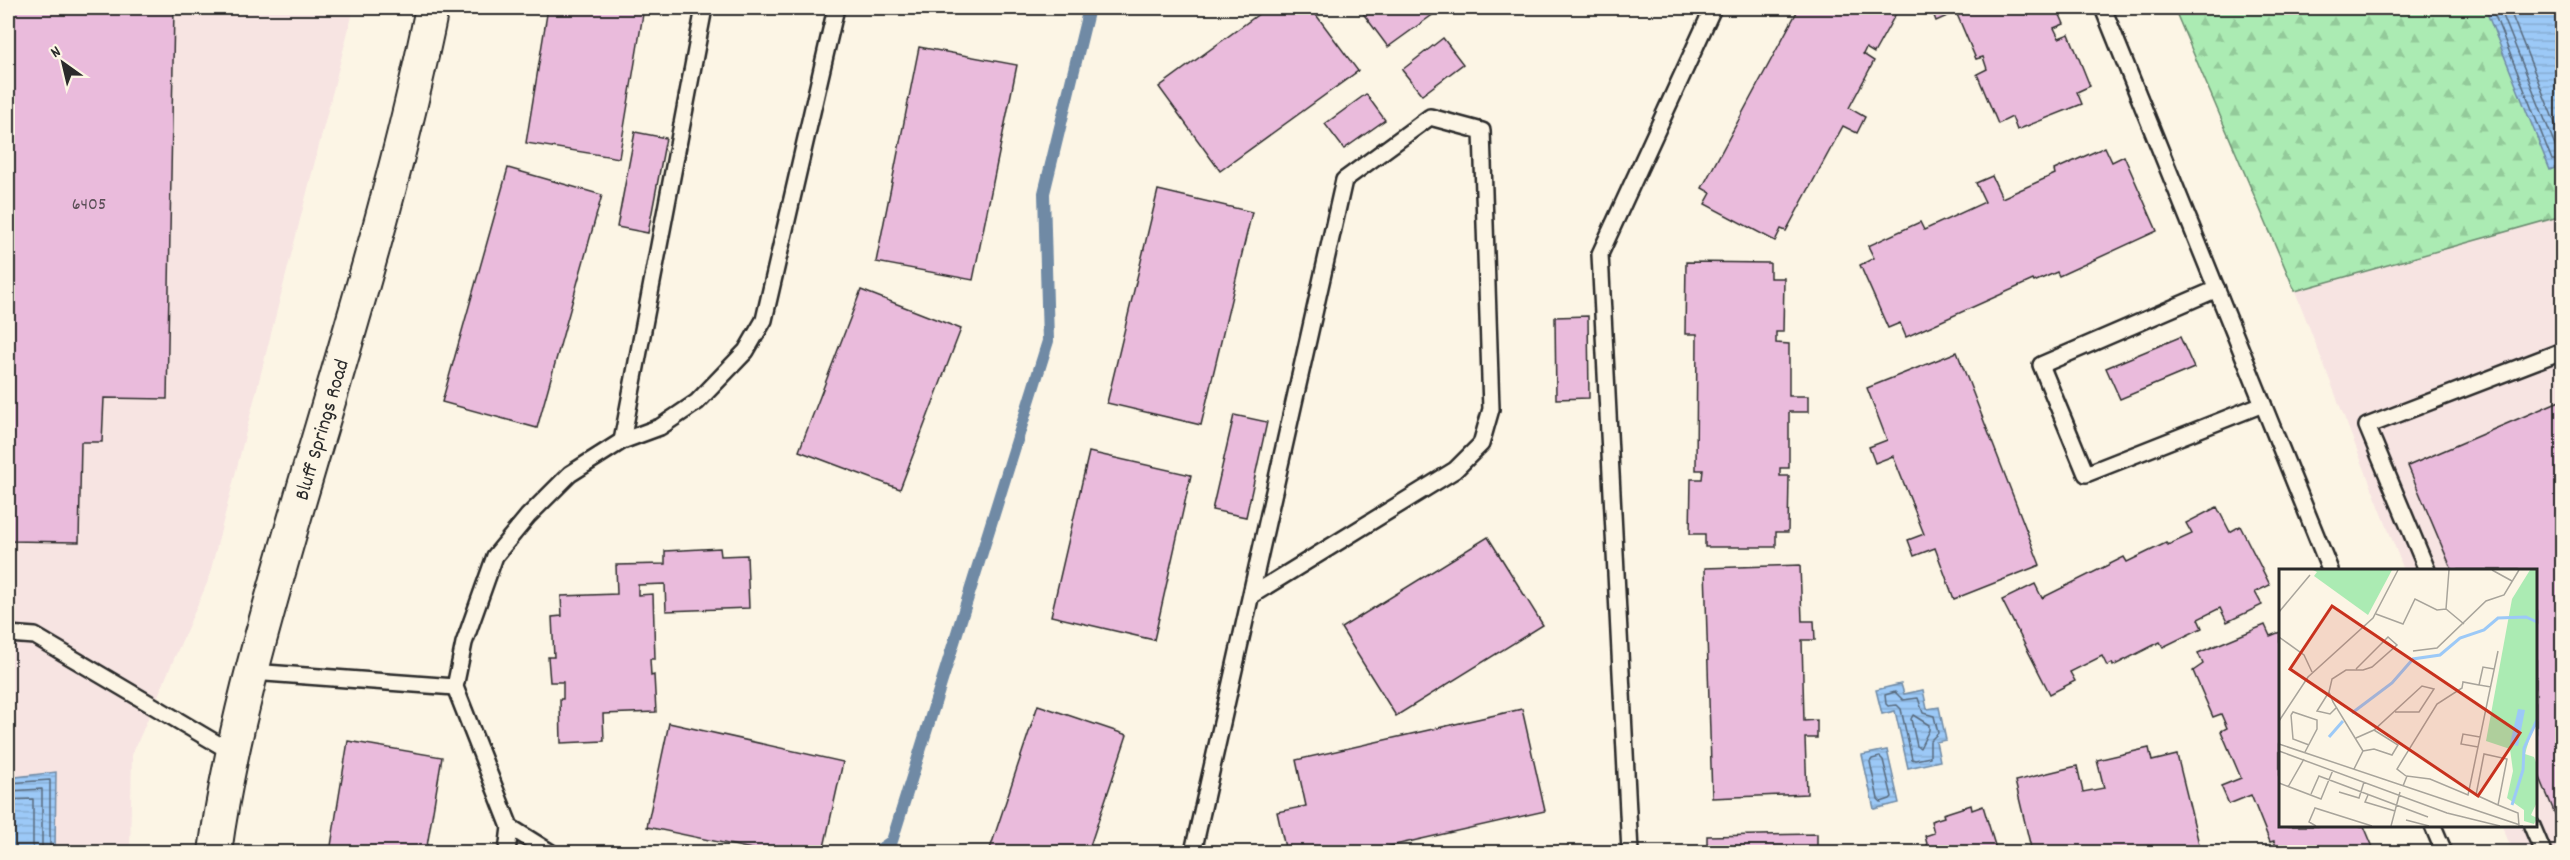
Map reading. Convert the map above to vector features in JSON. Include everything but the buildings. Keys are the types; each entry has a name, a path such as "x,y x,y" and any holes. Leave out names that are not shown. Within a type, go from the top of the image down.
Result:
{"street":[{"name":"Bluff Springs Road","path":"215,852 233,753 252,672 396,168 417,84 432,8"}],"lane":[{"path":"622,441 704,8"},
{"path":"507,852 510,827 455,687 464,643 495,556 528,516 570,474 622,441 660,427 697,402 746,351 764,320 836,8"},
{"path":"1630,852 1600,254 1713,8"},
{"path":"2103,8 2331,569"},
{"path":"1193,852 1344,180 1430,117 1482,130 1491,409 1481,444 1455,470 1252,595"},
{"path":"2217,290 2041,365 2086,474 2263,404"},
{"path":"2427,569 2367,426 2562,351"},
{"path":"8,634 35,636 233,753"},
{"path":"252,672 455,687"},
{"path":"510,827 550,852"},
{"path":"2434,827 2444,852"},
{"path":"2533,827 2543,852"}],"shaded area":[{"path":"8,8 354,8 208,581 132,755 130,852 8,852"},
{"path":"2562,216 2562,852 2513,852 2502,827 2537,827 2537,569 2404,569 2295,291"}],"green space":[{"path":"2174,8 2562,8 2562,216 2295,291"}],"water":[{"path":"2485,8 2562,8 2562,165 2550,170"},
{"path":"1901,684 1904,694 1923,690 1927,709 1939,707 1946,740 1936,742 1940,761 1908,768 1895,711 1882,714 1876,690"},
{"path":"1887,750 1899,803 1874,809 1862,755"},
{"path":"56,772 55,852 8,852 8,778"}],"waterway":[{"path":"876,852 892,841 1048,341 1044,193 1089,8"}]}
